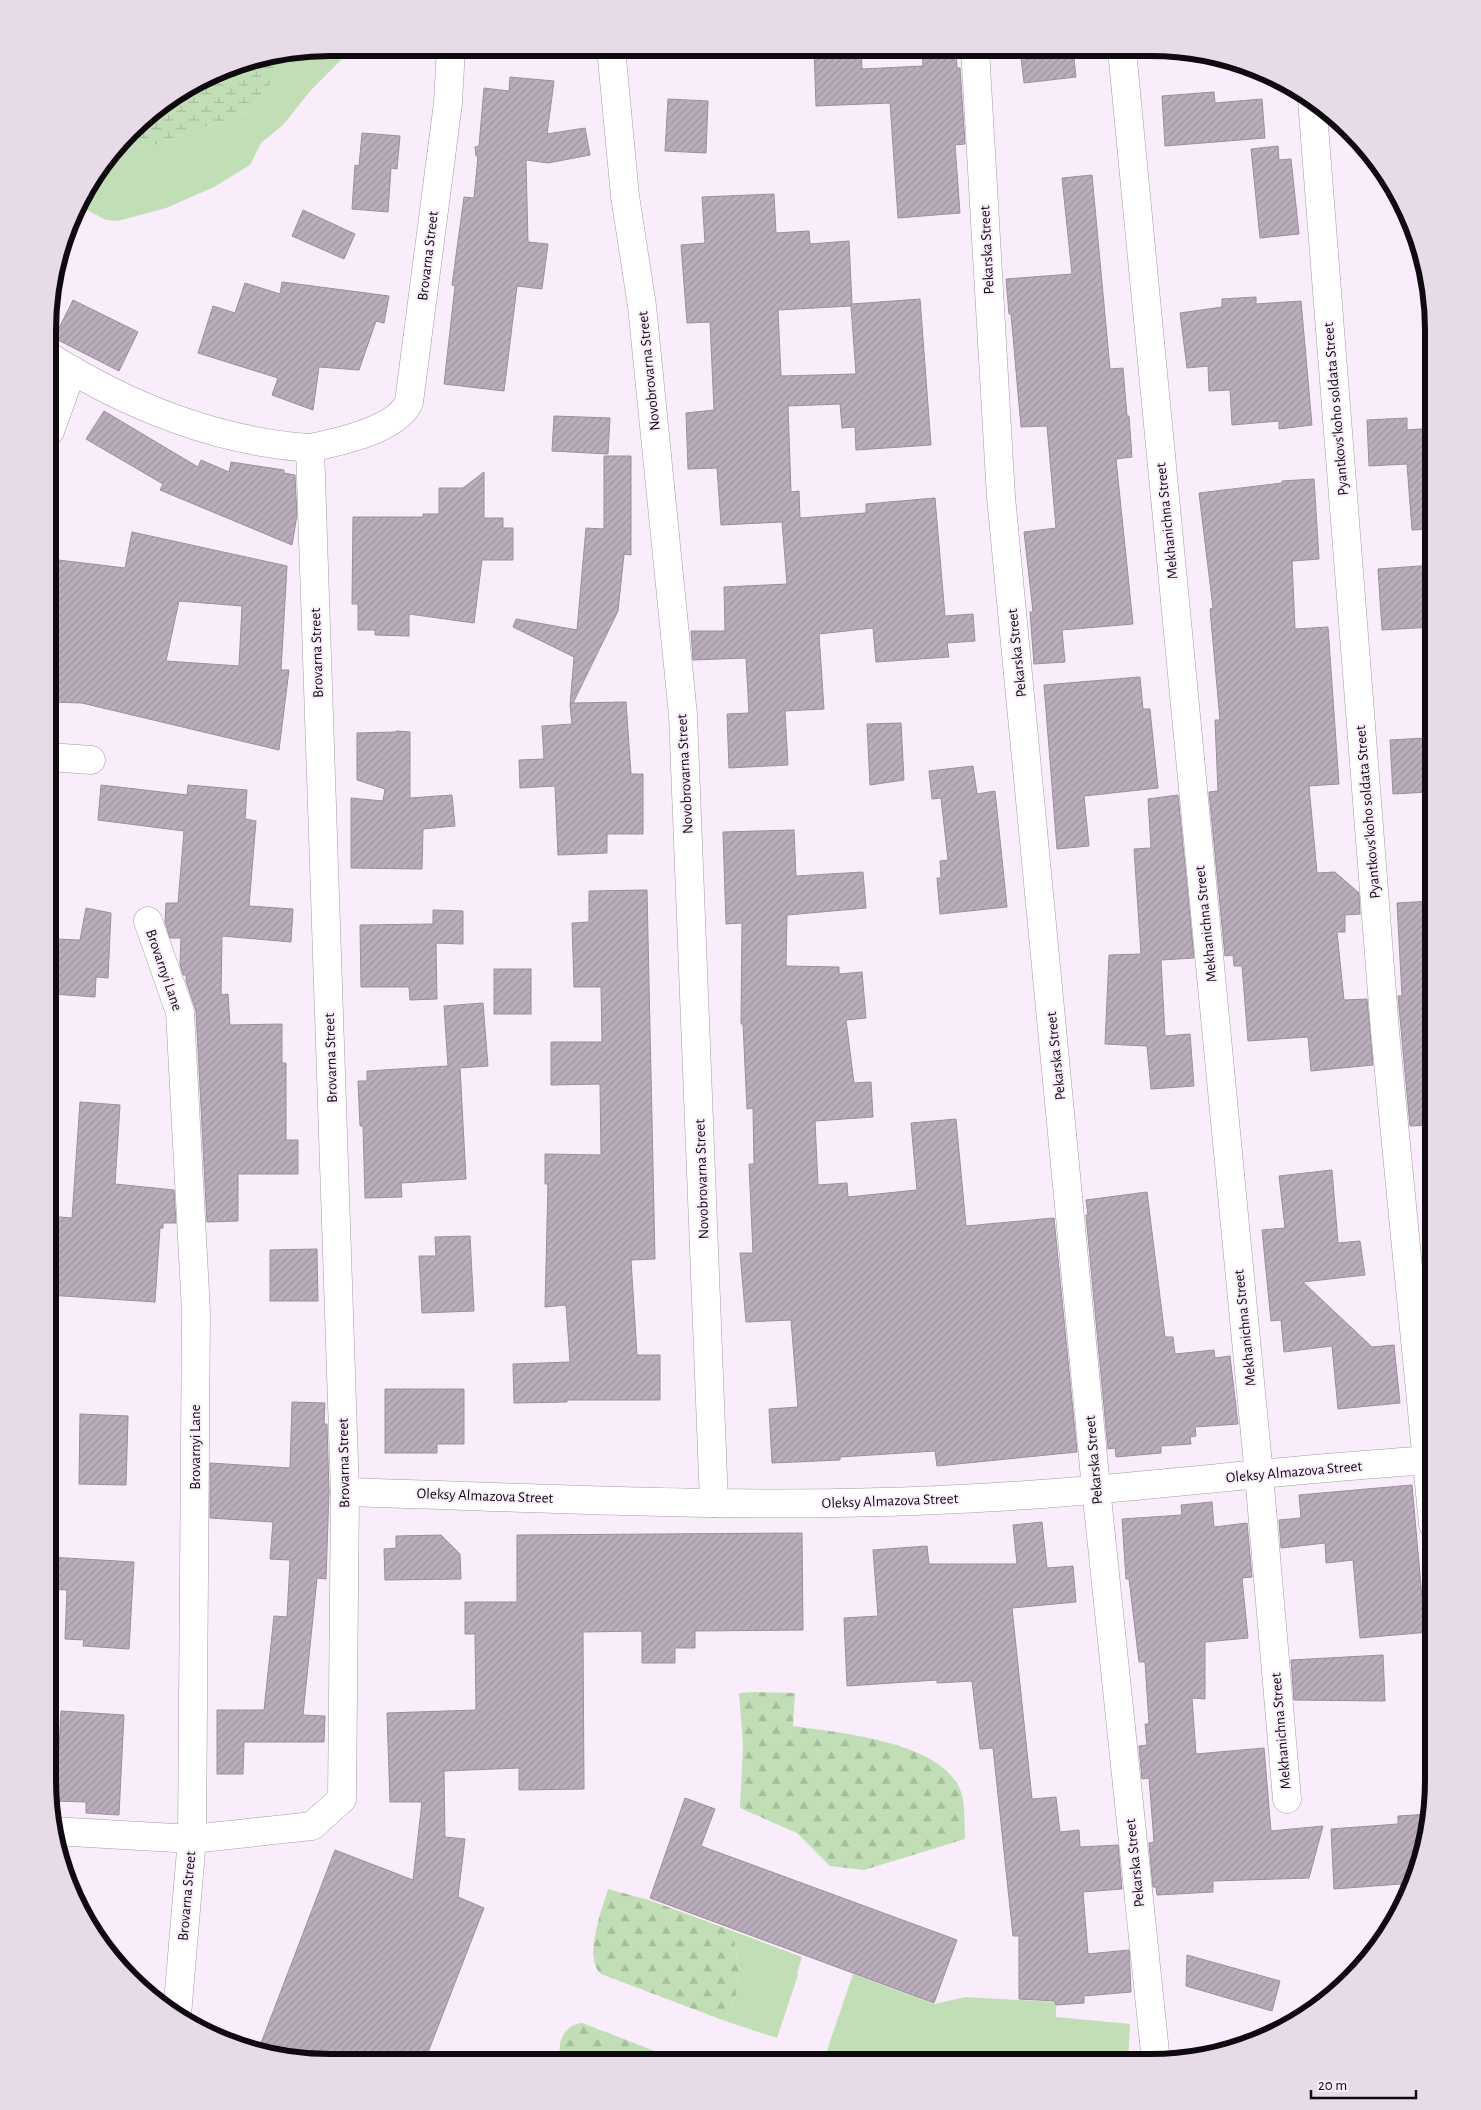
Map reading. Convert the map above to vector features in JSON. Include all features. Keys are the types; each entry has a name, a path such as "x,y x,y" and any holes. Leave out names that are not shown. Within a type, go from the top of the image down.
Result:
{"street":[{"name":"Brovarna Street","path":"178,2008 192,1839 312,1826 342,1799 345,1492 310,448 350,439 379,427 406,410 409,402 448,103 451,56"},
{"name":"Novobrovarna Street","path":"612,56 625,196 642,306 683,714 714,1503"},
{"name":"Pekarska Street","path":"975,56 1001,497 1084,1340 1096,1488 1155,2054"},
{"name":"Mekhanichna Street","path":"1123,56 1259,1475 1288,1799"},
{"name":"Pyantkovsʹkoho soldata Street","path":"1313,109 1385,1031 1425,1413"},
{"path":"56,394 61,363 172,418 231,436 283,446 310,448"},
{"path":"56,758 91,760"},
{"name":"Brovarnyi Lane","path":"148,921 180,1012 196,1312 192,1839"},
{"name":"Oleksy Almazova Street","path":"345,1492 714,1503 828,1504 942,1500 1425,1461"},
{"path":"62,1832 192,1839"}],"green space":[{"path":"345,56 311,90 283,125 261,143 250,165 214,187 166,208 118,221 106,220 84,209 102,178 130,142 149,147 249,112 290,60"},
{"path":"290,60 249,112 149,147 130,142 149,124 178,102 225,77 259,66"},
{"path":"739,1693 795,1693 793,1726 861,1736 886,1742 932,1760 949,1773 960,1789 964,1807 965,1839 864,1870 830,1866 797,1833 740,1808 743,1744"},
{"path":"608,1889 649,1900 733,1931 739,1972 736,1995 725,2021 601,1974 596,1967 594,1945 598,1920"},
{"path":"733,1931 802,1957 777,2038 725,2021 736,1995 739,1972"},
{"path":"853,1974 934,2004 966,1997 1056,2002 1056,2017 1130,2024 1128,2054 826,2054"},
{"path":"582,2023 663,2054 560,2054 562,2036 570,2027"}],"building":[{"path":"814,56 861,56 862,69 923,66 922,56 956,56 957,68 960,68 965,144 955,145 960,213 898,218 890,103 816,106"},
{"path":"1021,56 1074,56 1076,77 1024,83"},
{"path":"510,77 554,81 547,134 585,128 590,155 548,163 526,160 528,242 548,244 542,289 517,286 504,391 444,384 455,286 452,285 464,197 474,198 478,156 476,156 475,147 479,146 484,88 509,91"},
{"path":"1214,92 1215,103 1262,99 1265,138 1165,146 1162,96"},
{"path":"668,99 708,101 706,153 665,151"},
{"path":"362,133 400,136 397,169 391,168 388,212 352,209 355,165 359,166"},
{"path":"1278,146 1279,160 1291,159 1299,234 1260,238 1251,149"},
{"path":"1092,175 1110,369 1123,368 1127,416 1129,416 1132,457 1116,459 1133,624 1062,630 1065,662 1034,664 1030,612 1033,612 1024,532 1056,528 1047,426 1021,427 1006,279 1072,274 1062,178"},
{"path":"774,194 776,233 809,231 810,244 849,241 852,304 920,299 931,445 856,450 855,427 842,428 840,404 788,406 791,492 799,491 800,518 866,513 866,504 935,498 945,616 973,614 975,641 947,643 949,657 876,662 873,628 819,634 824,709 785,711 788,765 729,768 727,714 749,713 746,658 693,660 691,631 725,631 724,587 787,584 782,522 721,525 717,468 688,469 686,413 714,410 710,322 687,323 681,245 705,243 702,197","holes":["851,306 856,374 781,376 778,310"]},
{"path":"303,210 355,234 344,259 292,236"},
{"path":"282,282 389,296 384,323 376,321 359,370 319,367 313,410 272,395 278,378 198,353 213,306 235,313 245,283 280,294"},
{"path":"1256,297 1256,304 1301,301 1312,425 1279,429 1279,421 1232,425 1230,390 1209,391 1208,366 1187,368 1180,313 1222,307 1222,299"},
{"path":"73,300 138,332 119,371 56,339 56,334"},
{"path":"104,411 198,467 201,460 229,472 231,462 284,470 284,473 295,475 297,515 292,545 160,490 163,484 86,439"},
{"path":"554,416 610,418 608,454 552,451"},
{"path":"1407,418 1407,430 1425,429 1425,529 1412,530 1407,464 1369,466 1367,420"},
{"path":"604,456 631,456 631,555 624,554 618,611 573,703 626,702 631,774 643,774 643,834 607,834 607,853 558,855 555,786 520,788 519,760 544,759 542,726 572,724 570,705 574,657 513,627 516,619 577,630 586,528 604,529"},
{"path":"484,472 484,518 503,518 503,528 513,528 513,560 482,560 474,623 409,614 409,636 375,635 375,630 358,630 358,604 352,604 353,517 423,517 423,514 439,514 439,488 463,488"},
{"path":"1314,479 1319,559 1292,561 1295,629 1328,627 1339,784 1309,786 1317,873 1335,872 1359,893 1360,914 1345,915 1345,932 1337,932 1344,1000 1367,999 1373,1065 1311,1071 1308,1037 1248,1041 1242,966 1234,966 1233,955 1225,956 1209,792 1218,791 1215,720 1220,720 1210,609 1213,608 1199,493 1282,483 1282,481"},
{"path":"132,532 287,566 281,670 289,670 279,750 82,703 56,702 56,560 125,568","holes":["179,601 242,606 239,666 166,661"]},
{"path":"1425,566 1425,627 1382,630 1378,569"},
{"path":"1140,677 1143,709 1150,709 1158,788 1084,796 1089,846 1057,849 1044,685"},
{"path":"901,723 904,780 870,785 867,724"},
{"path":"410,732 410,798 452,795 455,826 423,829 422,869 351,868 351,798 383,801 385,789 357,780 357,733"},
{"path":"1425,738 1425,792 1393,794 1390,740"},
{"path":"973,766 977,794 995,791 1007,907 940,914 937,878 941,878 940,861 948,860 941,798 932,799 929,771"},
{"path":"101,785 187,795 188,785 247,790 245,819 256,821 249,906 293,909 291,942 222,936 221,995 228,994 230,1025 282,1024 282,1063 286,1063 286,1140 298,1140 298,1174 238,1174 238,1221 207,1222 196,1011 186,981 186,975 183,975 180,964 181,938 170,938 165,922 166,903 178,903 184,831 98,820"},
{"path":"1178,795 1194,958 1161,960 1165,1036 1190,1034 1194,1086 1151,1089 1147,1046 1105,1044 1109,955 1141,954 1134,849 1151,848 1148,799"},
{"path":"794,830 796,876 863,872 866,908 787,915 786,966 839,967 839,974 862,972 866,1018 846,1020 854,1083 871,1082 873,1117 815,1121 818,1185 847,1183 848,1197 917,1190 911,1123 956,1119 966,1226 1054,1218 1077,1452 937,1466 935,1451 840,1457 840,1460 772,1463 769,1409 798,1407 791,1320 746,1322 740,1253 753,1253 749,1164 754,1164 753,1108 747,1109 743,1024 741,1024 742,923 726,924 723,832"},
{"path":"647,890 655,1259 631,1260 637,1355 660,1355 660,1400 567,1400 567,1402 514,1403 513,1364 570,1362 566,1305 545,1307 548,1184 545,1184 545,1154 601,1155 600,1084 551,1085 551,1042 602,1042 601,987 574,987 572,923 589,922 589,891"},
{"path":"1425,901 1425,1125 1410,1126 1398,996 1402,996 1397,903"},
{"path":"86,908 111,913 108,978 96,977 95,997 56,994 56,939 80,940"},
{"path":"433,910 463,911 463,944 436,943 437,999 410,1000 409,987 361,987 360,925 433,924"},
{"path":"494,969 531,969 531,1014 494,1014"},
{"path":"483,1003 488,1066 460,1068 466,1179 401,1183 402,1197 365,1198 363,1126 360,1126 358,1081 367,1081 367,1071 448,1066 444,1006"},
{"path":"80,1102 120,1105 115,1184 174,1190 176,1223 163,1223 163,1228 160,1228 155,1302 56,1296 56,1217 72,1218"},
{"path":"1332,1170 1338,1243 1360,1241 1365,1275 1303,1282 1372,1347 1394,1345 1400,1403 1338,1409 1332,1346 1284,1352 1281,1320 1271,1321 1262,1230 1285,1228 1279,1176"},
{"path":"1147,1192 1165,1337 1173,1337 1175,1354 1214,1350 1215,1358 1230,1356 1238,1424 1195,1427 1196,1436 1190,1437 1191,1444 1161,1446 1161,1453 1116,1457 1115,1448 1108,1449 1086,1200"},
{"path":"470,1236 474,1311 422,1313 419,1256 436,1256 435,1237"},
{"path":"317,1249 318,1301 270,1301 270,1250"},
{"path":"385,1389 464,1389 464,1444 437,1444 437,1453 385,1453"},
{"path":"292,1402 325,1403 324,1424 327,1424 329,1492 326,1579 317,1578 303,1715 325,1716 324,1742 244,1742 243,1774 217,1774 217,1710 264,1710 274,1616 287,1617 290,1560 270,1559 273,1522 210,1518 210,1463 290,1468"},
{"path":"80,1414 128,1416 126,1485 79,1484"},
{"path":"1412,1485 1422,1597 1425,1597 1425,1632 1360,1638 1353,1560 1326,1563 1325,1543 1281,1548 1279,1520 1301,1518 1299,1495"},
{"path":"1212,1502 1214,1527 1247,1523 1252,1577 1242,1578 1248,1638 1205,1642 1205,1699 1192,1698 1196,1754 1264,1748 1271,1831 1323,1826 1309,1878 1213,1881 1213,1892 1157,1895 1156,1887 1153,1887 1149,1843 1154,1842 1149,1778 1142,1779 1139,1746 1147,1745 1145,1724 1149,1724 1145,1662 1139,1662 1129,1579 1126,1579 1122,1519 1182,1515 1181,1505"},
{"path":"1042,1522 1047,1568 1073,1566 1076,1602 1012,1608 1032,1799 1056,1797 1060,1832 1079,1830 1080,1847 1118,1845 1122,1889 1083,1892 1088,1954 1129,1950 1131,1992 1084,1996 1084,2003 1056,2005 1055,2001 1019,1999 1019,1936 1013,1936 993,1748 980,1749 972,1681 937,1683 937,1680 847,1686 844,1618 878,1616 873,1550 927,1546 929,1564 1017,1564 1013,1525"},
{"path":"802,1533 803,1630 695,1631 695,1648 675,1648 675,1663 642,1663 642,1631 583,1632 584,1789 519,1790 519,1768 444,1771 445,1837 465,1839 458,1897 484,1908 427,2054 312,2053 261,2044 335,1850 413,1880 422,1802 390,1802 387,1713 476,1710 475,1634 465,1634 465,1602 517,1602 517,1535"},
{"path":"441,1535 460,1554 461,1579 385,1580 384,1549 396,1548 396,1536"},
{"path":"56,1557 134,1562 129,1649 83,1646 84,1640 65,1639 67,1590 56,1589"},
{"path":"1383,1655 1385,1701 1294,1700 1291,1660"},
{"path":"61,1711 124,1715 119,1815 86,1813 86,1802 57,1801"},
{"path":"685,1798 715,1809 701,1846 957,1940 934,2003 650,1898"},
{"path":"1422,1814 1415,1851 1402,1890 1401,1884 1334,1889 1331,1829 1398,1824 1398,1816"},
{"path":"1187,1955 1280,1981 1272,2011 1186,1986"}]}
